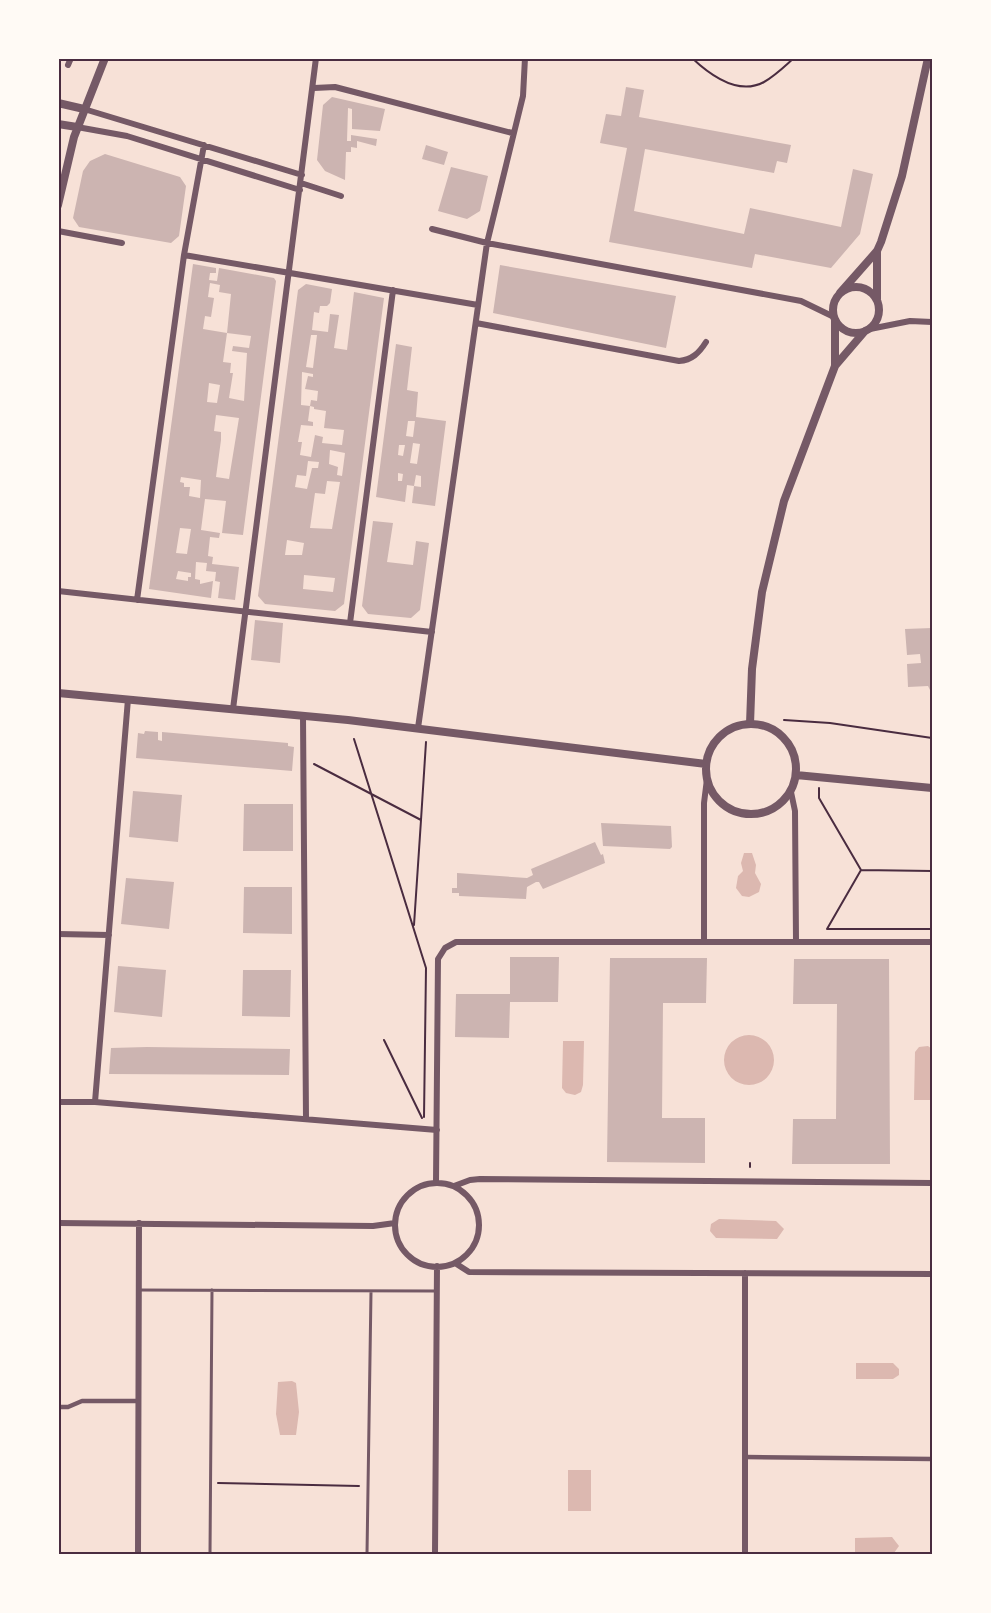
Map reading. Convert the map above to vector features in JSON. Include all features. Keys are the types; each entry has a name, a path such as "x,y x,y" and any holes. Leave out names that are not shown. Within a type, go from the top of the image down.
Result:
{"street":[{"path":"58,205 77,127 105,58"},
{"path":"233,709 314,88 316,58"},
{"path":"750,724 755,640 772,543 802,446 835,366 880,312 877,299 877,251 902,176 928,58"},
{"path":"423,729 432,632 487,243 512,133 523,96 525,59"},
{"path":"314,88 335,87 512,133"},
{"path":"58,103 302,175"},
{"path":"58,124 106,130 300,187 342,196"},
{"path":"137,600 184,255 204,145"},
{"path":"432,229 487,243 781,296 815,306 834,318 839,326 851,333 910,321 933,322"},
{"path":"58,231 122,243"},
{"path":"835,366 833,304 877,251"},
{"path":"184,255 478,305"},
{"path":"840,293 851,287 863,287 877,299"},
{"path":"350,623 393,290"},
{"path":"476,323 679,361 688,360 698,353 706,342"},
{"path":"58,591 432,632"},
{"path":"58,693 423,729 706,764"},
{"path":"95,1102 128,699"},
{"path":"303,716 306,1118"},
{"path":"704,941 706,764 717,740 726,732 750,724 766,726 779,734 790,745 796,759 796,775 791,792 795,811 796,940"},
{"path":"796,775 933,788"},
{"path":"707,779 712,792 720,802 744,814 758,814 771,810 791,792"},
{"path":"58,934 109,934"},
{"path":"436,1183 438,959 445,948 456,942 796,940 933,942"},
{"path":"58,1102 95,1102 437,1130"},
{"path":"454,1186 480,1179 933,1183"},
{"path":"436,1183 454,1186 474,1204 479,1231 466,1255 455,1263 426,1265 407,1254 396,1234 395,1223 404,1200 424,1185 436,1183"},
{"path":"58,1223 373,1226 395,1223"},
{"path":"138,1554 139,1223"},
{"path":"455,1263 469,1272 933,1274"},
{"path":"435,1554 437,1266"},
{"path":"745,1273 745,1554"},
{"path":"58,1407 68,1407 82,1401 138,1401"},
{"path":"746,1457 933,1459"}],"lane":[{"path":"139,1290 437,1291"},
{"path":"210,1554 212,1290"},
{"path":"367,1554 371,1292"}],"path":[{"path":"692,58 711,76 728,84 746,86 763,83 794,58"},
{"path":"784,720 830,723 933,738"},
{"path":"414,929 421,820 423,729"},
{"path":"354,739 426,968 423,1120 384,1040"},
{"path":"304,759 421,820"},
{"path":"820,776 819,798 861,870"},
{"path":"861,870 933,871"},
{"path":"861,870 826,929 933,929"},
{"path":"211,1482 368,1486"}],"shaded area":[{"path":"744,853 752,853 756,865 755,873 761,884 759,892 749,897 742,896 736,888 738,876 743,871 741,863"},
{"path":"754,1035 767,1042 773,1050 773,1070 767,1078 759,1084 744,1085 731,1078 725,1070 724,1055 731,1042 739,1036"},
{"path":"563,1041 584,1041 583,1085 581,1092 575,1095 566,1093 562,1088"},
{"path":"928,1046 932,1049 932,1100 914,1100 915,1052 919,1047"},
{"path":"719,1219 776,1221 784,1229 777,1239 716,1238 710,1231 711,1224"},
{"path":"856,1363 893,1363 899,1369 899,1375 893,1379 856,1379"},
{"path":"278,1382 296,1383 299,1412 296,1435 280,1435 276,1414"},
{"path":"568,1470 591,1470 591,1511 568,1511"},
{"path":"892,1537 899,1546 894,1553 855,1554 855,1538"}],"building":[{"path":"626,87 644,90 639,117 791,145 787,163 777,161 774,173 645,149 634,211 744,234 750,208 841,227 853,169 873,174 860,234 831,268 755,254 752,268 609,242 627,148 600,143 606,114 621,116"},
{"path":"332,97 385,109 380,131 352,129 352,109 348,108 347,141 351,141 351,135 377,139 376,146 357,141 357,148 351,147 351,152 346,152 345,180 325,171 317,160 323,105"},
{"path":"426,145 448,152 444,165 422,159"},
{"path":"105,154 180,177 186,186 179,236 171,243 79,227 73,218 83,171 90,161"},
{"path":"451,167 488,176 480,211 467,219 438,211"},
{"path":"193,264 216,268 216,273 210,273 209,280 217,281 219,268 274,278 276,281 243,535 222,533 226,501 205,499 201,530 220,533 219,538 210,537 208,556 213,557 212,564 239,567 235,600 218,598 220,582 215,581 216,572 206,571 207,563 196,562 195,579 200,580 200,584 213,581 211,598 149,589","holes":["210,283 220,285 219,292 231,294 227,333 203,329 205,316 211,317 214,298 208,297","227,333 251,336 249,348 233,346 232,351 247,353 244,401 229,398 233,373 230,373 231,363 223,362","209,383 220,385 217,403 207,402","216,415 239,418 229,479 216,477 221,432 214,431","181,477 201,480 200,498 189,496 190,487 184,487 184,483 180,482","180,528 191,529 187,554 176,553","178,571 191,573 188,581 176,579"]},
{"path":"500,265 676,296 666,348 493,313"},
{"path":"306,284 332,289 330,303 327,306 320,306 319,313 314,312 312,330 328,332 330,314 339,315 334,348 347,350 354,292 384,298 344,604 335,611 265,604 258,596 298,290","holes":["311,335 317,335 313,368 306,367","302,372 313,374 313,377 308,376 305,389 318,391 317,401 311,400 310,406 301,405","310,406 314,409 326,411 324,428 344,430 342,445 322,443 323,437 315,435 311,457 300,455 302,442 298,442 301,425 313,426 313,422 308,421","330,450 345,453 342,476 337,475 338,467 329,464","308,461 319,462 318,468 312,468 307,489 295,487 297,475 306,476","327,481 340,482 332,529 310,528 315,493 325,494","287,540 304,543 302,555 285,555","304,575 335,578 333,592 303,589"]},
{"path":"396,344 412,347 407,390 418,392 416,417 446,421 435,506 412,503 414,486 407,485 405,502 376,497","holes":["408,421 415,421 413,437 406,436","413,443 420,444 417,464 410,463","399,445 405,445 403,456 398,455","398,473 403,474 402,481 398,481","416,475 421,476 421,487 414,486"]},
{"path":"373,521 393,523 387,562 413,565 416,541 429,543 420,610 411,618 368,614 362,606"},
{"path":"255,620 283,623 280,663 251,660"},
{"path":"932,628 932,687 930,690 928,686 908,687 907,664 921,663 920,654 907,655 905,629"},
{"path":"145,731 158,732 158,740 162,741 162,732 288,743 288,746 294,747 292,771 136,758 138,733 144,734"},
{"path":"133,791 182,795 178,842 129,837"},
{"path":"244,804 293,804 293,851 243,851"},
{"path":"601,823 671,826 672,847 670,849 603,846"},
{"path":"595,842 601,855 603,854 605,863 543,889 539,882 536,882 527,887 526,899 459,896 459,893 452,893 452,888 457,888 457,873 527,878 533,875 531,869"},
{"path":"126,878 174,882 169,929 121,924"},
{"path":"244,887 292,887 292,934 243,933"},
{"path":"510,957 559,957 558,1002 510,1002 509,1038 455,1037 456,994 510,994"},
{"path":"610,958 707,958 706,1003 663,1003 662,1118 705,1118 705,1163 607,1162"},
{"path":"794,959 889,959 890,1164 792,1164 793,1119 836,1119 837,1004 793,1004"},
{"path":"118,966 166,970 162,1017 114,1012"},
{"path":"243,970 291,970 290,1017 242,1016"},
{"path":"111,1048 290,1049 289,1075 109,1074"}]}
